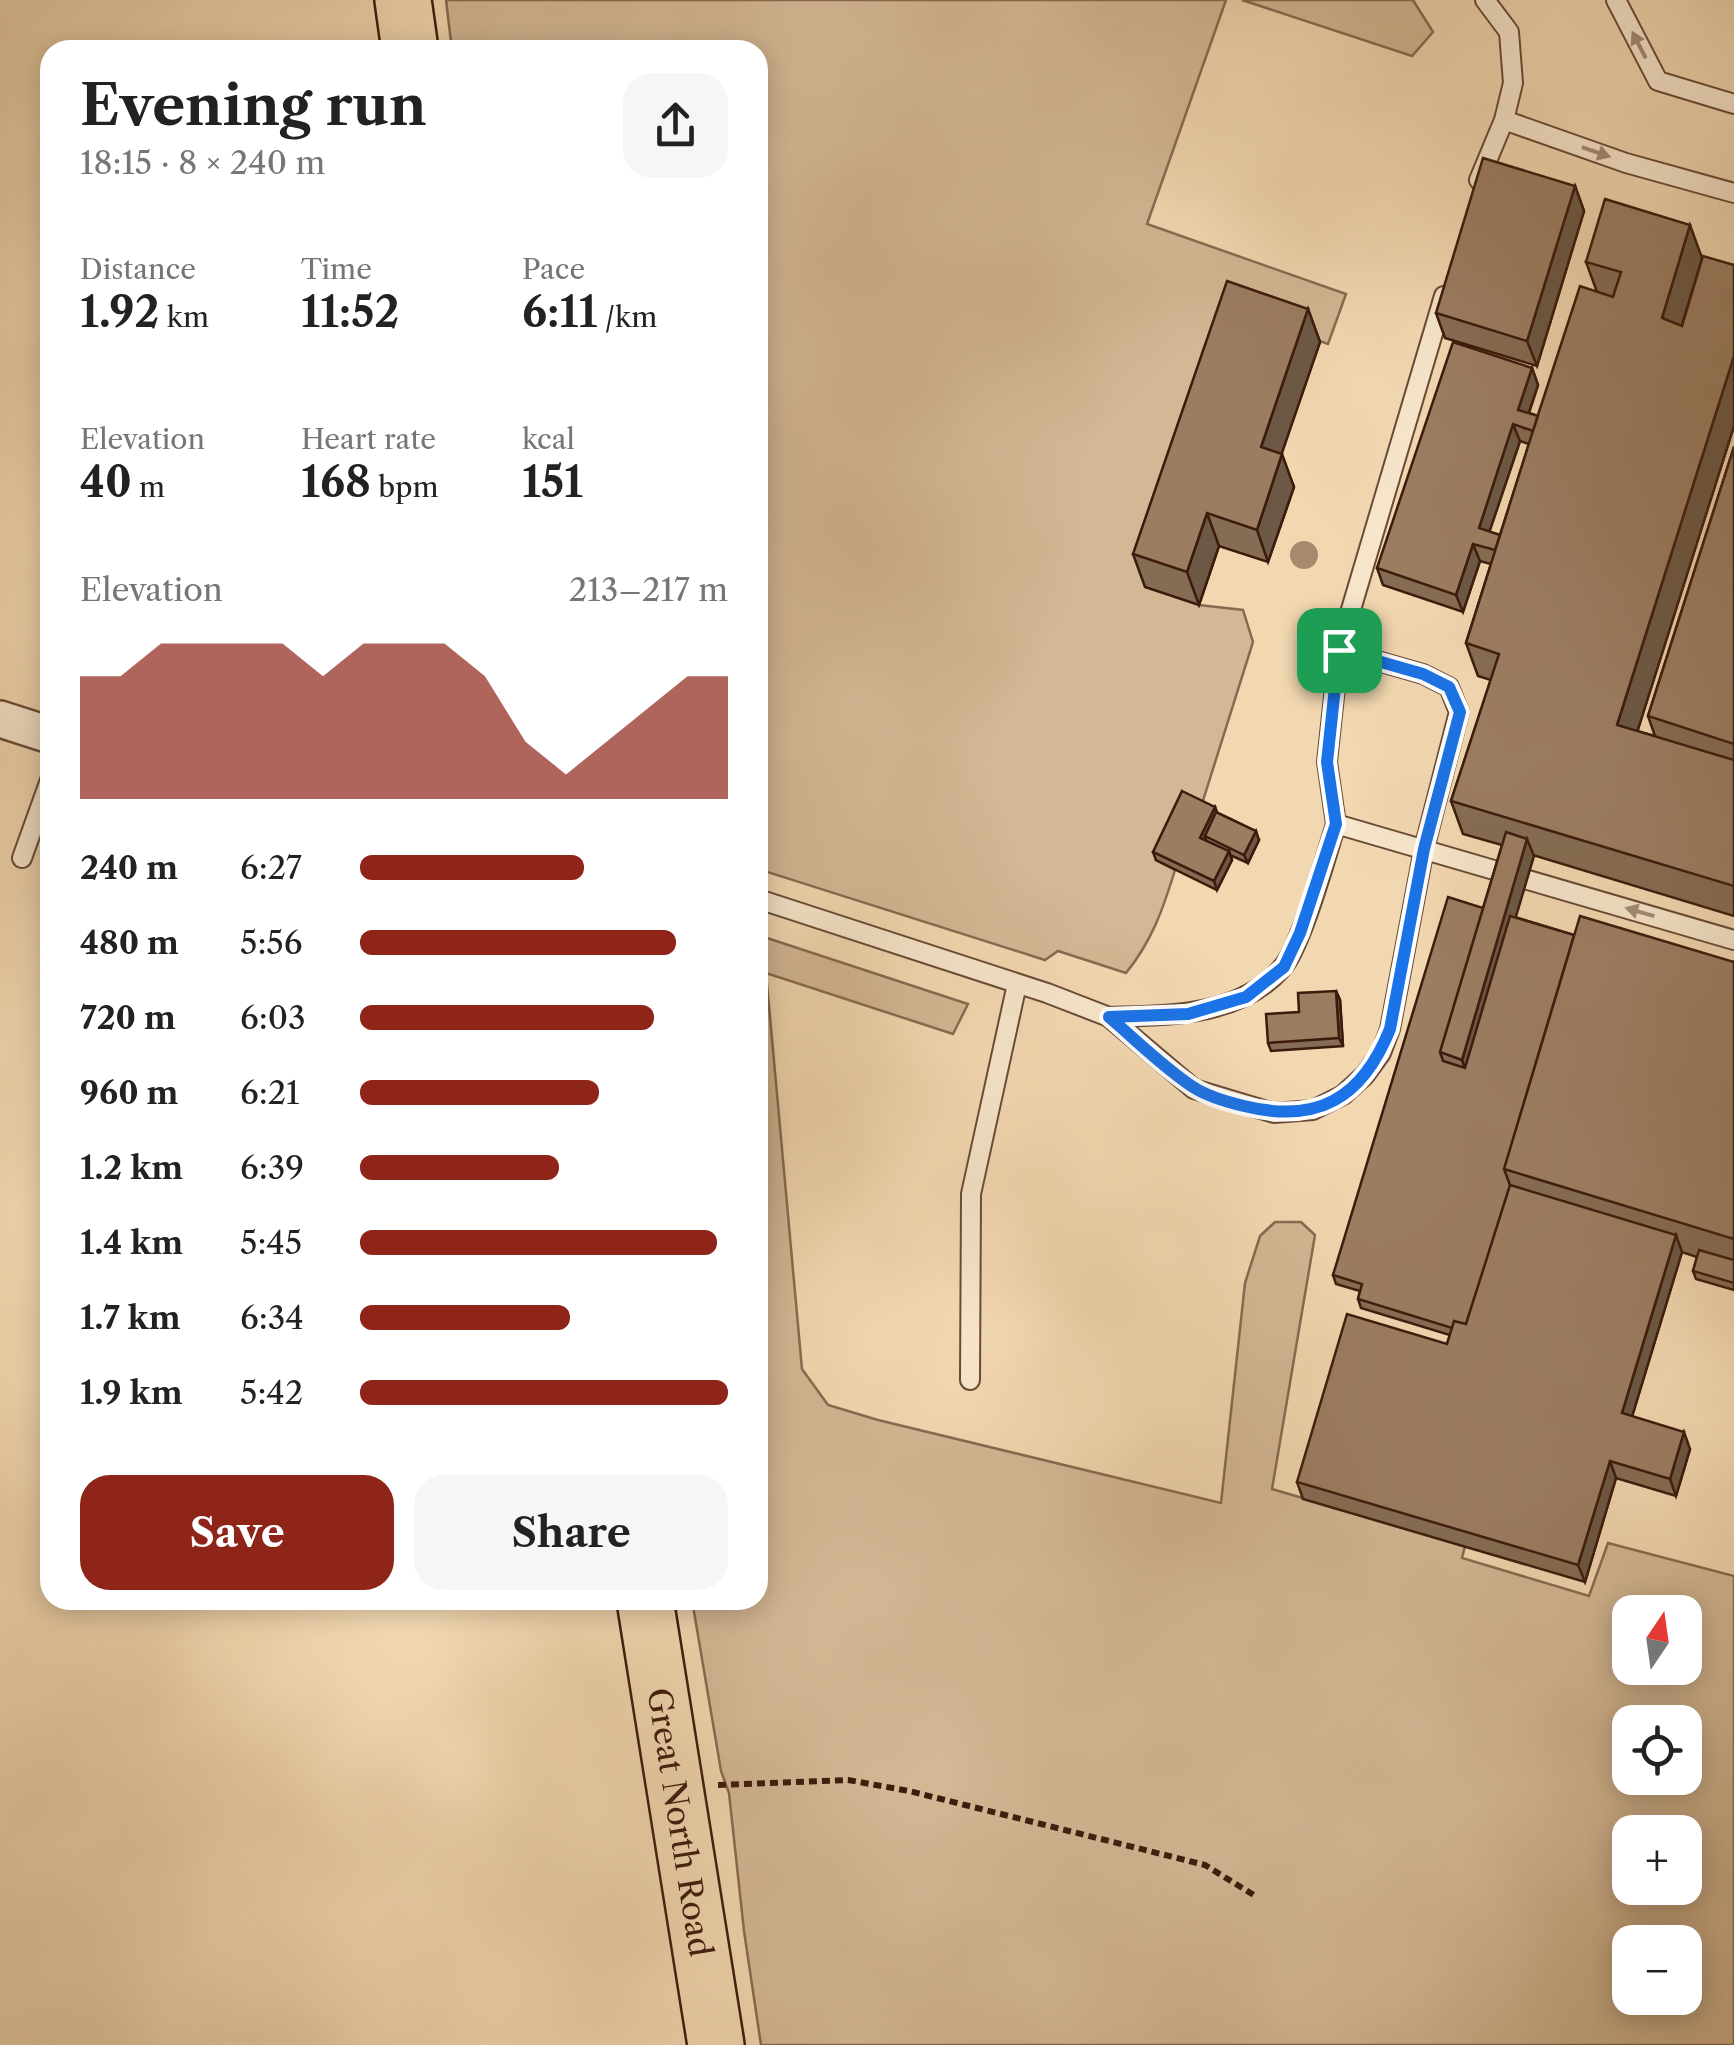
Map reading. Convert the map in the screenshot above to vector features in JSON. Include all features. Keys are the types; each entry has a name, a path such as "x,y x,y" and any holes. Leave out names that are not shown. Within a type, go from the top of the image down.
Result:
{"main road":[{"path":"402,0 408,40"},
{"name":"Great North Road","path":"647,1610 716,2045"}],"street":[{"path":"0,719 40,732"}],"lane":[{"path":"1472,205 1504,120 1513,84 1509,32 1485,0"},
{"path":"1616,0 1658,81 1734,104"},
{"path":"1504,120 1626,162 1734,193"},
{"path":"1109,1017 1188,1014 1246,997 1284,967 1300,933 1336,824 1327,762 1339,650 1450,279"},
{"path":"768,902 1109,1017 1194,1088 1233,1103 1274,1113 1313,1110 1343,1096 1365,1076 1390,1029 1424,849 1460,712 1449,687 1423,674 1339,650"},
{"path":"22,858 40,808"},
{"path":"1336,824 1734,940"},
{"path":"970,1380 972,1194 1017,984"}],"path":[{"path":"707,1785 848,1780 908,1790 1205,1865 1257,1897"}],"shaded area":[{"path":"446,0 1226,0 1147,224 1346,294 1328,344 1240,314 1146,587 1199,605 1243,610 1253,642 1201,807 1156,860 1175,870 1156,924 1126,973 1058,951 1045,960 768,872 768,40 451,40"},
{"path":"1242,0 1413,0 1433,32 1412,56"},
{"path":"768,938 968,1004 953,1034 768,974"},
{"path":"768,995 802,1369 828,1405 1221,1503 1245,1283 1260,1236 1275,1222 1301,1222 1315,1235 1272,1489 1465,1546 1462,1558 1589,1596 1608,1543 1734,1576 1734,2045 761,2045 729,1793 721,1771 694,1610 768,1610"}],"building":[{"path":"1483,158 1575,186 1527,341 1436,313"},
{"path":"1605,199 1690,225 1662,318 1682,326 1703,256 1734,265 1734,356 1617,725 1734,760 1734,886 1451,801 1499,654 1466,643 1537,418 1580,286 1613,297 1621,272 1586,262"},
{"path":"1227,281 1308,309 1261,447 1282,454 1257,530 1207,513 1187,572 1133,554"},
{"path":"1453,342 1532,368 1518,410 1538,416 1533,431 1513,424 1479,528 1500,535 1495,550 1473,544 1456,595 1377,568"},
{"path":"1734,447 1734,744 1648,716"},
{"path":"1182,791 1215,807 1200,838 1229,851 1214,881 1153,852"},
{"path":"1216,812 1256,831 1244,855 1205,836"},
{"path":"1506,832 1527,839 1462,1060 1440,1052"},
{"path":"1448,897 1483,908 1440,1052 1443,1061 1465,1068 1510,916 1574,935 1504,1169 1510,1185 1466,1324 1454,1321 1452,1328 1358,1299 1362,1284 1333,1275"},
{"path":"1580,916 1734,962 1734,1239 1504,1169"},
{"path":"1336,991 1339,1038 1268,1043 1266,1014 1299,1012 1298,993"},
{"path":"1510,1185 1676,1235 1622,1413 1684,1432 1670,1479 1610,1461 1578,1565 1297,1482 1347,1314 1447,1344 1454,1321 1466,1324"},
{"path":"1699,1250 1734,1260 1734,1283 1693,1271"}],"route":[{"path":"1339,650 1423,674 1449,687 1460,712 1424,849 1390,1029 1380,1053 1365,1076 1343,1096 1313,1110 1274,1113 1194,1088 1109,1017 1188,1014 1246,997 1284,967 1300,933 1336,824 1327,762 1339,650"}]}
